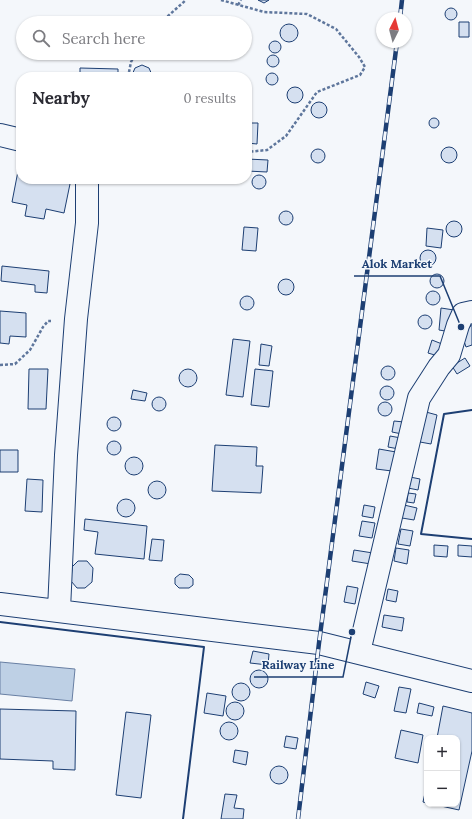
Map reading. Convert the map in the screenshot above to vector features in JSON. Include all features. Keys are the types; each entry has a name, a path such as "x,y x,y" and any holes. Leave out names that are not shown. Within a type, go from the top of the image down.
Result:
{"street":[{"path":"0,135 16,139"},
{"path":"59,610 66,454 76,319 87,223 87,184"},
{"path":"359,652 419,398 439,366 449,355 462,314 472,312"},
{"path":"0,604 59,610 319,643 472,681"}],"path":[{"path":"168,16 186,0"},
{"path":"221,0 264,12 307,14 336,29 359,57 365,67 360,75 317,92 286,136 267,150 252,152"},
{"path":"238,5 241,0"},
{"path":"129,72 132,60"},
{"path":"0,365 16,364 30,350 48,321 76,319"}],"water":[{"path":"0,662 75,669 72,701 0,694"}],"building":[{"path":"258,0 269,0 264,3"},
{"path":"449,8 453,8 457,14 453,20 449,20 445,16 445,12"},
{"path":"459,22 469,22 469,37 459,37"},
{"path":"289,24 295,27 298,33 295,39 289,42 283,39 280,33 283,27"},
{"path":"275,41 279,43 281,47 279,51 275,53 271,51 269,47 271,43"},
{"path":"273,55 277,57 279,61 277,65 273,67 269,65 267,61 269,57"},
{"path":"142,65 149,68 151,72 133,72 135,68"},
{"path":"80,68 118,69 118,72 80,72"},
{"path":"272,73 276,75 278,79 276,83 272,85 268,83 266,79 268,75"},
{"path":"295,87 302,92 303,95 298,102 295,103 288,98 287,95 292,88"},
{"path":"319,102 326,107 327,110 322,117 319,118 312,113 311,110 316,103"},
{"path":"432,118 436,118 438,119 438,127 432,128 429,125 429,121"},
{"path":"252,123 258,123 257,144 252,144"},
{"path":"449,147 455,149 457,155 455,161 449,163 443,161 441,155 443,149"},
{"path":"318,149 323,151 325,156 323,161 318,163 313,161 311,156 313,151"},
{"path":"252,159 268,160 267,172 252,171"},
{"path":"259,175 264,177 266,182 264,187 259,189 254,187 252,182 254,177"},
{"path":"16,181 16,184 70,184 64,213 46,209 44,219 25,216 27,205 12,202"},
{"path":"286,211 291,213 293,218 291,223 286,225 281,223 279,218 281,213"},
{"path":"451,221 457,221 462,226 460,235 457,237 451,237 446,232 446,226"},
{"path":"244,227 258,228 256,251 242,250"},
{"path":"427,228 443,230 441,248 426,246"},
{"path":"428,250 434,252 436,258 434,264 428,266 422,264 420,258 422,252"},
{"path":"2,266 49,271 47,293 35,292 35,285 1,281"},
{"path":"437,274 442,276 444,281 442,286 437,288 432,286 430,281 432,276"},
{"path":"286,279 292,281 294,287 292,293 286,295 280,293 278,287 280,281"},
{"path":"433,291 438,293 440,298 438,303 433,305 428,303 426,298 428,293"},
{"path":"247,296 252,298 254,303 252,308 247,310 242,308 240,303 242,298"},
{"path":"441,308 454,310 451,332 439,330"},
{"path":"0,311 26,313 26,337 10,336 9,344 0,343"},
{"path":"425,315 430,317 432,322 430,327 425,329 420,327 418,322 420,317"},
{"path":"470,323 472,323 472,345 466,347 462,335 464,329 471,326"},
{"path":"233,339 250,341 243,397 226,395"},
{"path":"432,340 442,344 438,356 428,353"},
{"path":"261,344 272,346 269,366 259,365"},
{"path":"465,358 470,366 457,374 452,366"},
{"path":"388,366 393,368 395,373 393,378 388,380 383,378 381,373 383,368"},
{"path":"29,369 48,369 46,409 28,409"},
{"path":"188,369 194,372 197,378 194,384 188,387 182,384 179,378 182,372"},
{"path":"255,369 273,371 269,407 251,405"},
{"path":"387,386 392,388 394,393 392,398 387,400 382,398 380,393 382,388"},
{"path":"133,390 147,393 145,401 131,399"},
{"path":"156,397 162,397 166,401 166,407 162,411 156,411 152,407 152,401"},
{"path":"385,402 390,404 392,409 390,414 385,416 380,414 378,409 380,404"},
{"path":"426,412 437,415 431,444 420,442"},
{"path":"111,417 117,417 121,421 121,427 117,431 111,431 107,427 107,421"},
{"path":"394,421 404,422 402,434 392,432"},
{"path":"390,436 401,438 399,449 388,447"},
{"path":"111,441 117,441 121,445 121,451 117,455 111,455 107,451 107,445"},
{"path":"215,445 257,447 256,466 263,466 261,493 212,491"},
{"path":"379,449 396,452 392,471 376,469"},
{"path":"0,450 18,450 18,472 0,472"},
{"path":"134,457 140,460 143,466 140,472 134,475 128,472 125,466 128,460"},
{"path":"410,477 420,479 418,490 408,488"},
{"path":"27,479 43,480 42,512 25,511"},
{"path":"157,481 163,484 166,490 163,496 157,499 151,496 148,490 151,484"},
{"path":"408,493 416,494 414,503 407,502"},
{"path":"126,499 132,502 135,508 132,514 126,517 120,514 117,508 120,502"},
{"path":"364,505 375,507 373,518 362,516"},
{"path":"404,505 417,508 414,520 402,518"},
{"path":"85,519 147,526 144,559 95,554 98,532 84,530"},
{"path":"362,521 375,523 372,538 359,536"},
{"path":"401,529 413,531 410,546 398,544"},
{"path":"152,539 164,540 162,561 149,560"},
{"path":"434,545 448,546 447,557 434,556"},
{"path":"458,545 472,546 472,557 458,556"},
{"path":"396,548 409,550 407,564 394,561"},
{"path":"354,550 373,553 371,564 352,561"},
{"path":"78,561 87,561 93,568 92,582 85,588 77,588 71,581 72,567"},
{"path":"180,574 189,575 193,579 193,585 189,588 179,588 175,584 175,578"},
{"path":"347,586 358,588 355,604 344,602"},
{"path":"388,589 398,591 396,602 386,600"},
{"path":"384,615 404,618 402,631 382,627"},
{"path":"253,651 269,654 268,665 250,663"},
{"path":"259,670 265,673 268,679 265,685 259,688 253,685 250,679 253,673"},
{"path":"366,682 379,686 375,698 363,694"},
{"path":"241,683 247,686 250,692 247,698 241,701 235,698 232,692 235,686"},
{"path":"399,687 411,689 406,713 394,711"},
{"path":"207,693 226,696 223,716 204,713"},
{"path":"235,702 241,705 244,711 241,717 235,720 229,717 226,711 229,705"},
{"path":"419,703 434,707 432,716 417,713"},
{"path":"443,706 472,713 472,751 460,805 460,735 438,735"},
{"path":"0,709 76,711 75,770 53,769 53,761 0,759"},
{"path":"126,712 151,715 141,798 116,795"},
{"path":"229,722 235,725 238,731 235,737 229,740 223,737 220,731 223,725"},
{"path":"401,730 423,735 418,763 395,758"},
{"path":"286,736 298,738 296,749 284,747"},
{"path":"235,750 248,752 246,765 233,762"},
{"path":"279,766 285,769 288,775 285,781 279,784 273,781 270,775 273,769"},
{"path":"225,794 237,795 234,808 244,809 243,819 221,819"},
{"path":"446,807 460,807 459,810"}],"railway":[{"path":"401,12 402,0"},
{"path":"298,819 319,643 396,48"}],"wall":[{"path":"472,410 444,414 421,534 472,539"},
{"path":"0,622 204,647 183,819"}],"place":[{"name":"Alok Market","path":"461,327"},
{"name":"Railway Line","path":"352,632"}]}
